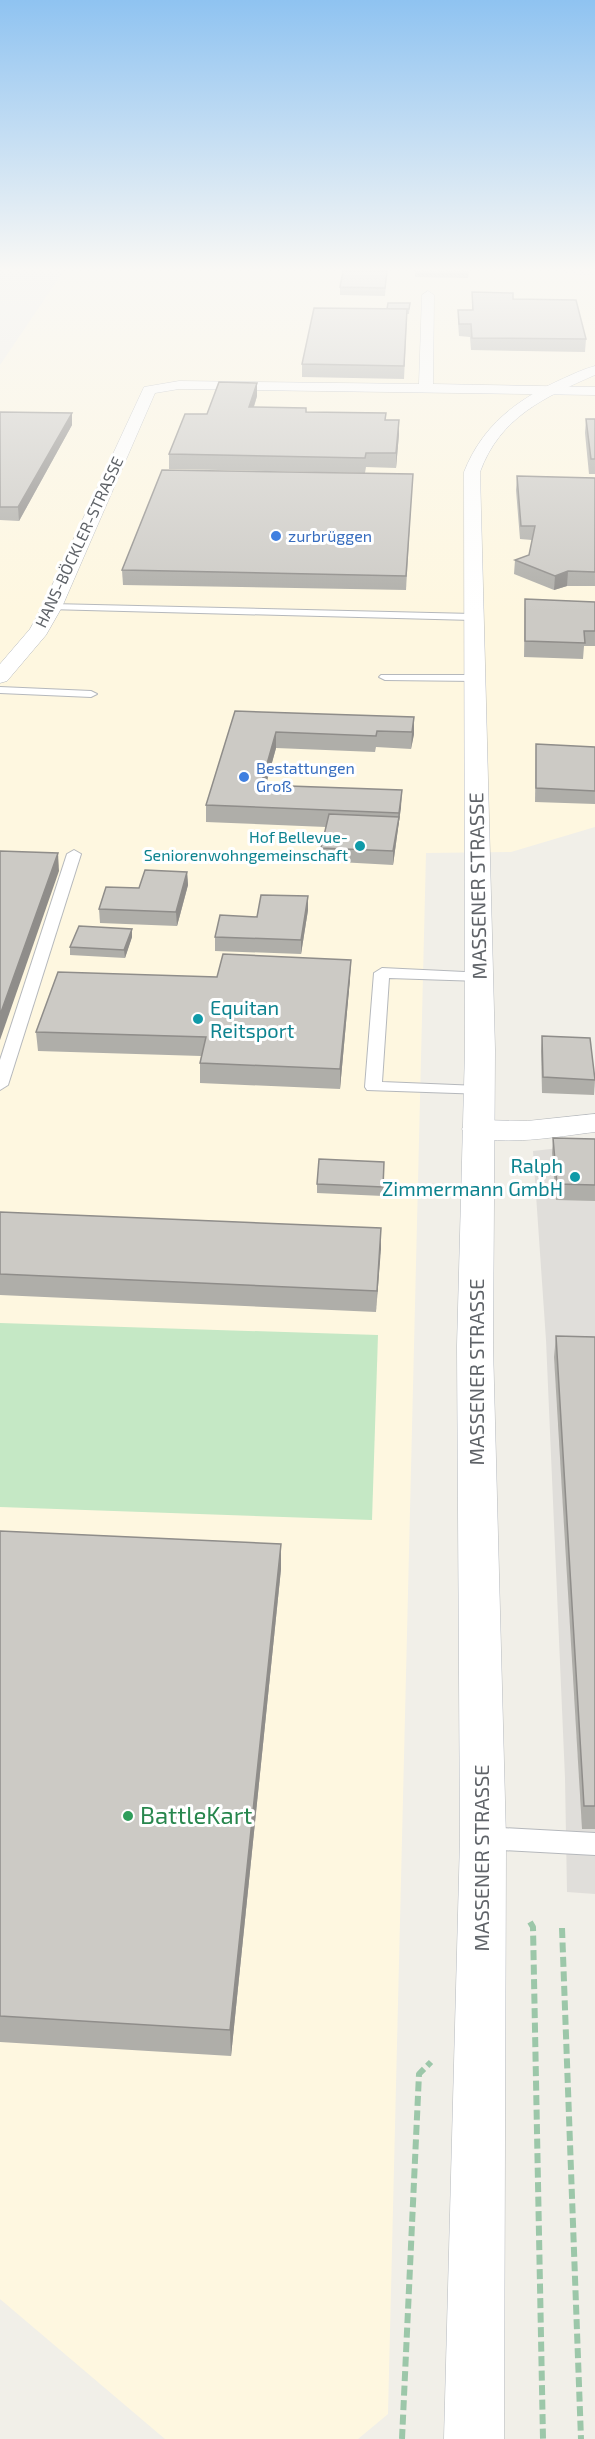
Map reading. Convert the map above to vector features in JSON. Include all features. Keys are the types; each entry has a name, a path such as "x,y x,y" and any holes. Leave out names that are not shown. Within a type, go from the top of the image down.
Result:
{"main road":[{"name":"HANS-BÖCKLER-STRASSE","path":"0,676 39,632 149,390 179,385 595,391"},
{"path":"426,385 426,389"},
{"name":"MASSENER STRASSE","path":"474,2439 483,2010 483,1838 477,1558 477,1129 480,976 471,482 481,445 507,418 563,385"},
{"path":"477,1129 527,1130 595,1123"}],"lane":[{"path":"52,607 473,617"},
{"path":"385,677 476,678"},
{"path":"0,690 91,694"},
{"path":"0,1085 71,870 74,854"},
{"path":"479,1091 373,1087 382,973 480,976"},
{"path":"483,1838 595,1844"}],"path":[{"path":"527,1917 533,1927 543,2439"},
{"path":"562,1928 581,2439"},
{"path":"402,2439 419,2074"}],"shaded area":[{"path":"0,385 595,385 595,827 511,852 426,853 388,2414 358,2439 165,2439 0,2299"},
{"path":"595,1144 595,1894 567,1892 565,1778 546,1340 533,1151"}],"green space":[{"path":"0,1323 378,1335 372,1520 0,1507"}],"building":[{"path":"218,385 256,385 249,407 306,408 306,412 386,413 385,420 399,420 396,453 366,453 365,458 169,454 185,414 207,414"},
{"path":"0,412 72,413 18,507 0,507"},
{"path":"586,419 595,419 595,459 591,459"},
{"name":"zurbrüggen","path":"162,470 413,474 406,576 122,570"},
{"path":"517,476 595,478 595,572 568,571 555,576 515,560 529,555 535,526 521,526"},
{"path":"525,599 595,602 595,631 584,631 585,643 525,641"},
{"path":"235,711 414,717 412,732 377,731 376,736 276,732 261,785 402,790 399,813 206,805"},
{"path":"536,744 595,747 595,791 536,788"},
{"path":"329,814 399,817 393,851 321,848"},
{"path":"0,851 58,853 0,1015"},
{"path":"145,870 187,872 176,912 99,909 106,887 139,888"},
{"path":"261,895 308,896 301,940 215,937 220,915 257,917"},
{"path":"79,926 132,929 124,950 70,947"},
{"name":"Equitan Reitsport","path":"223,954 351,960 340,1069 200,1063 206,1037 36,1032 58,972 217,977"},
{"path":"542,1036 590,1038 595,1080 543,1077"},
{"name":"Ralph Zimmermann GmbH","path":"553,1138 595,1139 595,1185 557,1184"},
{"path":"319,1159 384,1162 383,1187 317,1184"},
{"path":"0,1212 381,1228 377,1291 0,1274"},
{"path":"556,1336 595,1337 595,1806 584,1806"},
{"name":"BattleKart","path":"0,1531 281,1544 230,2030 0,2016"}],"place":[{"name":"zurbrüggen","path":"276,536"},
{"name":"Bestattungen Groß","path":"244,777"},
{"name":"Hof Bellevue- Seniorenwohngemeinschaft","path":"360,846"},
{"name":"Equitan Reitsport","path":"198,1019"},
{"name":"Ralph Zimmermann GmbH","path":"575,1177"},
{"name":"BattleKart","path":"128,1816"}]}
